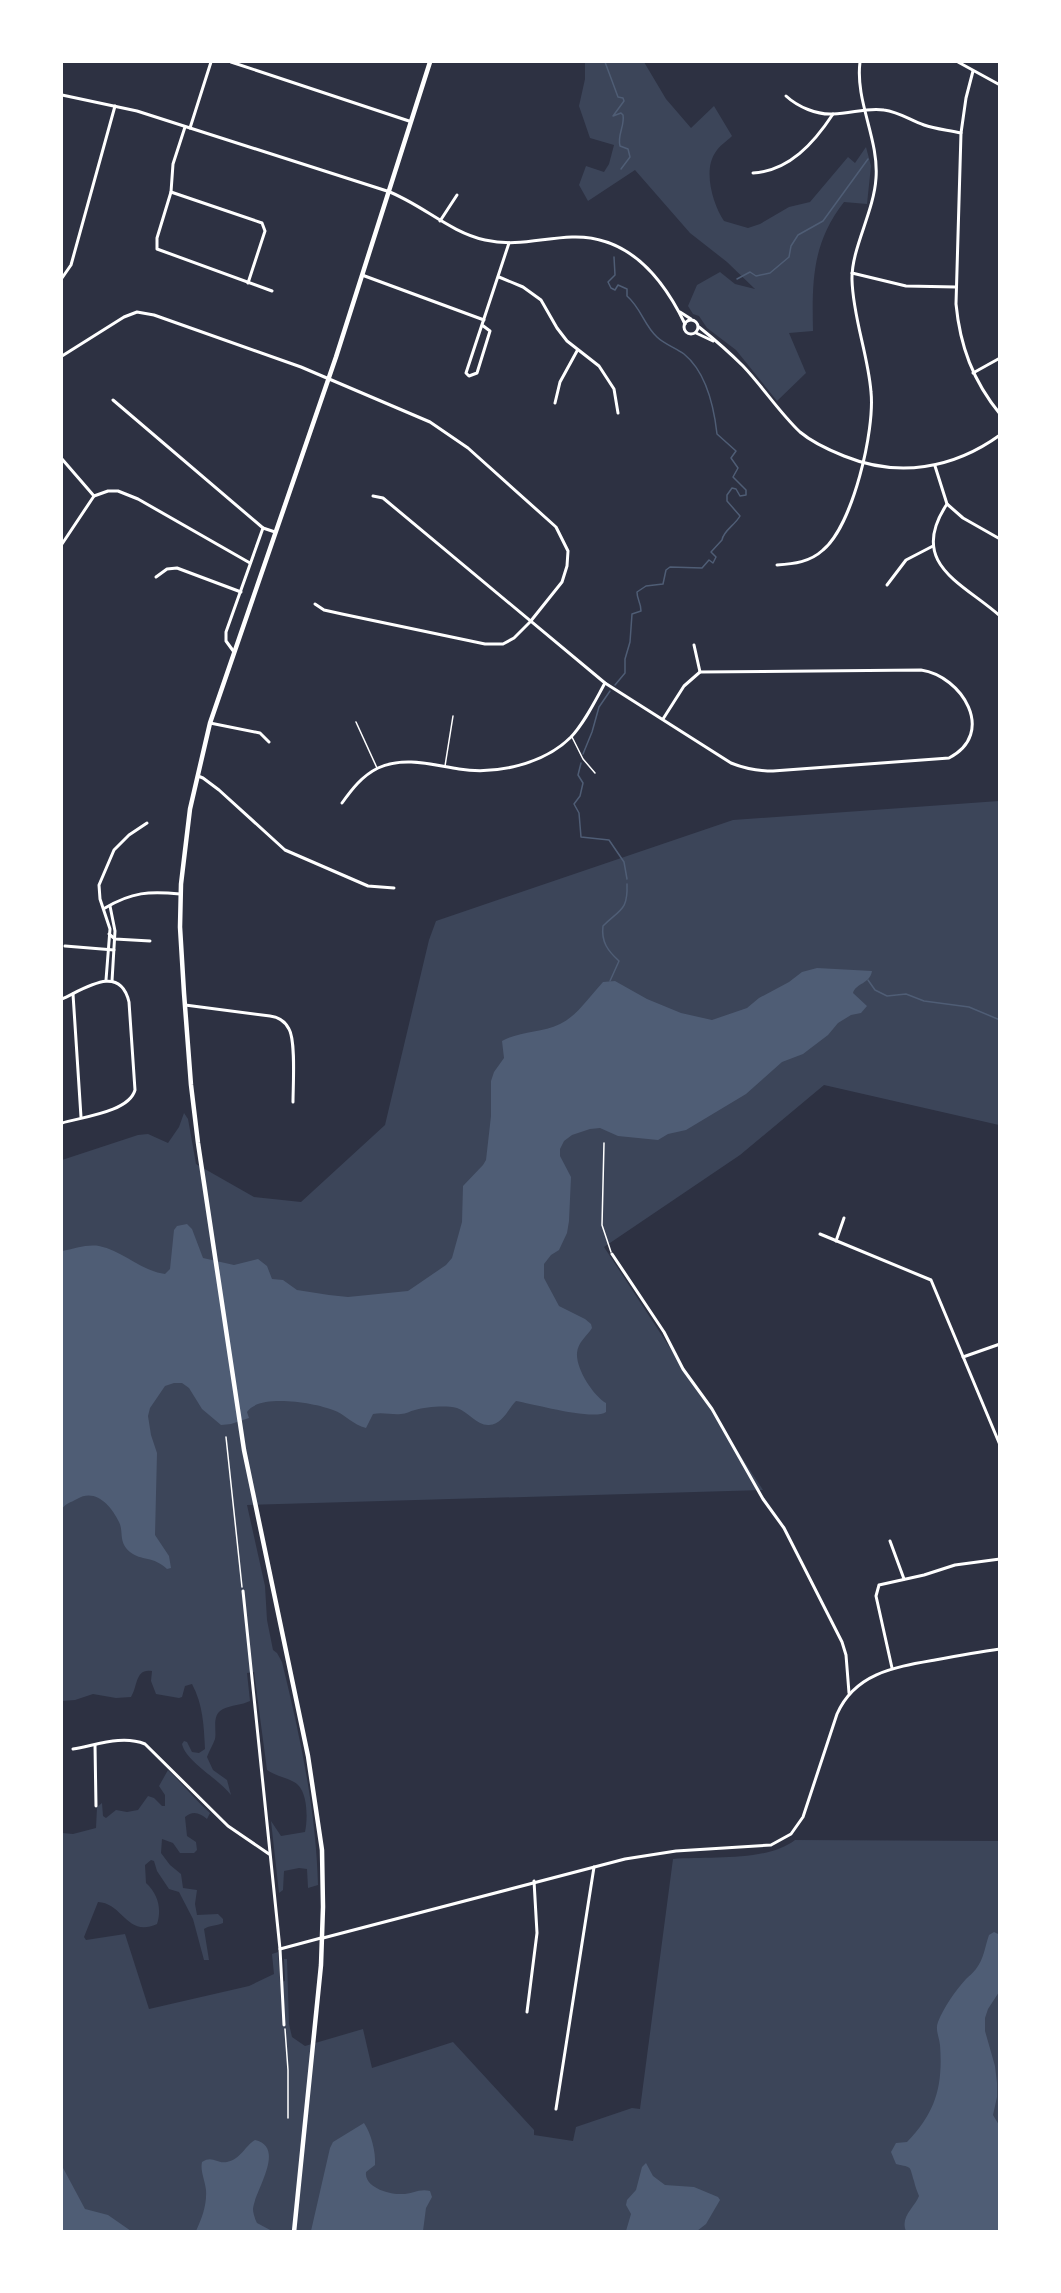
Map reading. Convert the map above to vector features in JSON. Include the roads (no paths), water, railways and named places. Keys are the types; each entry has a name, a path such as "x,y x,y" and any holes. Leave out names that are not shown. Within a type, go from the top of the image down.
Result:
{"main road":[{"path":"294,2232 323,1938 322,1850 314,1787 244,1450 214,1250 193,1106 180,938 180,894 185,837 210,723 328,378 409,121 430,62"}],"street":[{"path":"190,128 211,62"},
{"path":"231,62 409,121"},
{"path":"777,565 803,562 825,549 835,536 846,516 869,439 872,412 871,391 853,300 852,273 869,216 877,177 874,150 860,82 860,62"},
{"path":"957,62 999,85"},
{"path":"973,71 961,132 956,287 958,326 966,358 999,414"},
{"path":"62,95 115,106 190,128 387,191 412,202 440,221 476,238 509,243 534,243 571,237 592,238 612,243 649,267 678,311 685,324 686,332 695,333 713,341 744,367 781,413 802,434 862,464 904,469 935,466 969,453 999,435"},
{"path":"786,96 802,107 832,114 883,109 922,124 961,132"},
{"path":"62,278 71,265 115,106"},
{"path":"753,173 778,169 793,158 823,130 832,114"},
{"path":"184,127 173,164 171,192 157,238 157,249 272,291"},
{"path":"171,192 262,223 265,231 248,283"},
{"path":"440,221 457,195"},
{"path":"482,325 490,331 477,373 469,376 466,373 509,243"},
{"path":"852,273 906,286 956,287"},
{"path":"362,275 484,320"},
{"path":"499,277 523,287 541,300 557,328 577,351 591,358 605,373 614,389 618,414"},
{"path":"678,311 697,322 713,341"},
{"path":"62,356 124,317 137,312 247,347 328,378 412,413 445,431 468,448 556,527 568,551 566,574 562,582 514,638 497,645 331,612 315,604"},
{"path":"685,324 692,319"},
{"path":"695,333 699,327"},
{"path":"555,403 560,382 577,351"},
{"path":"973,372 999,358"},
{"path":"113,400 263,528 275,532"},
{"path":"62,459 94,496"},
{"path":"935,466 947,504 963,518 999,539"},
{"path":"62,544 94,496 108,491 126,494 250,563"},
{"path":"373,496 383,498 605,683 731,763 759,771 949,758 962,750 973,728 971,711 961,695 933,672 921,670 700,672 684,686 663,719"},
{"path":"947,504 940,515 933,546 946,575 999,616"},
{"path":"234,652 227,644 225,636 263,528"},
{"path":"887,585 906,560 933,546"},
{"path":"156,577 166,569 177,568 240,592"},
{"path":"694,645 700,672"},
{"path":"342,802 355,785 377,769 401,762 476,771 500,769 546,755 572,736 605,683"},
{"path":"210,723 255,732 269,742"},
{"path":"197,776 219,790 285,850 369,886 394,888"},
{"path":"106,981 109,934 105,908 100,899 99,885 109,859 122,840 147,824"},
{"path":"105,908 130,895 145,892 180,894"},
{"path":"110,906 115,922 112,981"},
{"path":"109,934 115,939 150,941"},
{"path":"65,946 114,950"},
{"path":"62,999 106,981 112,981 124,989 129,1002 135,1090 130,1099 121,1106 62,1123"},
{"path":"73,994 81,1117"},
{"path":"185,1005 276,1017 286,1023 292,1038 293,1102"},
{"path":"836,1241 844,1218"},
{"path":"820,1234 932,1281 999,1445"},
{"path":"612,1254 663,1332 683,1369 712,1409 763,1499 789,1536 842,1642 846,1655 849,1693"},
{"path":"963,1357 999,1344"},
{"path":"890,1541 904,1579"},
{"path":"892,1668 875,1593 879,1584 930,1574 955,1565 999,1558"},
{"path":"243,1591 280,1949 284,2025"},
{"path":"280,1949 594,1866 668,1852 763,1847 775,1844 787,1838 803,1818 835,1720 849,1693 871,1676 892,1668 999,1649"},
{"path":"73,1749 117,1740 145,1744 228,1826 269,1854"},
{"path":"94,1745 96,1806"},
{"path":"556,2109 594,1866"},
{"path":"527,2013 536,1940 534,1881"}],"lane":[{"path":"444,767 453,716"},
{"path":"356,722 377,769"},
{"path":"572,736 582,759 595,774"}],"waterway":[{"path":"605,62 618,97 623,98 624,101 613,116 621,113 623,115 620,146 628,149 630,157 621,169"},
{"path":"737,279 750,272 756,276 770,273 789,257 791,246 798,235 823,221 868,159"},
{"path":"614,257 615,275 608,282 611,288 615,290 618,285 627,289 627,296 657,337 692,361 708,391 717,434 736,451 731,458 738,468 733,477 746,490 746,495 740,496 736,489 732,488 727,495 727,501 740,516 711,552 716,557 713,563 709,560 702,568 670,567 666,570 663,584 646,586 637,592 641,611 632,614 625,673 615,685"},
{"path":"583,754 599,707 610,691"},
{"path":"581,763 578,775 583,783 580,796 574,804 579,813 581,837 609,840 624,862 627,879"},
{"path":"610,981 619,961 606,946 603,926 622,909 626,900 627,884"},
{"path":"868,980 875,990 887,996 906,994 924,1001 969,1007 1000,1020"}]}
